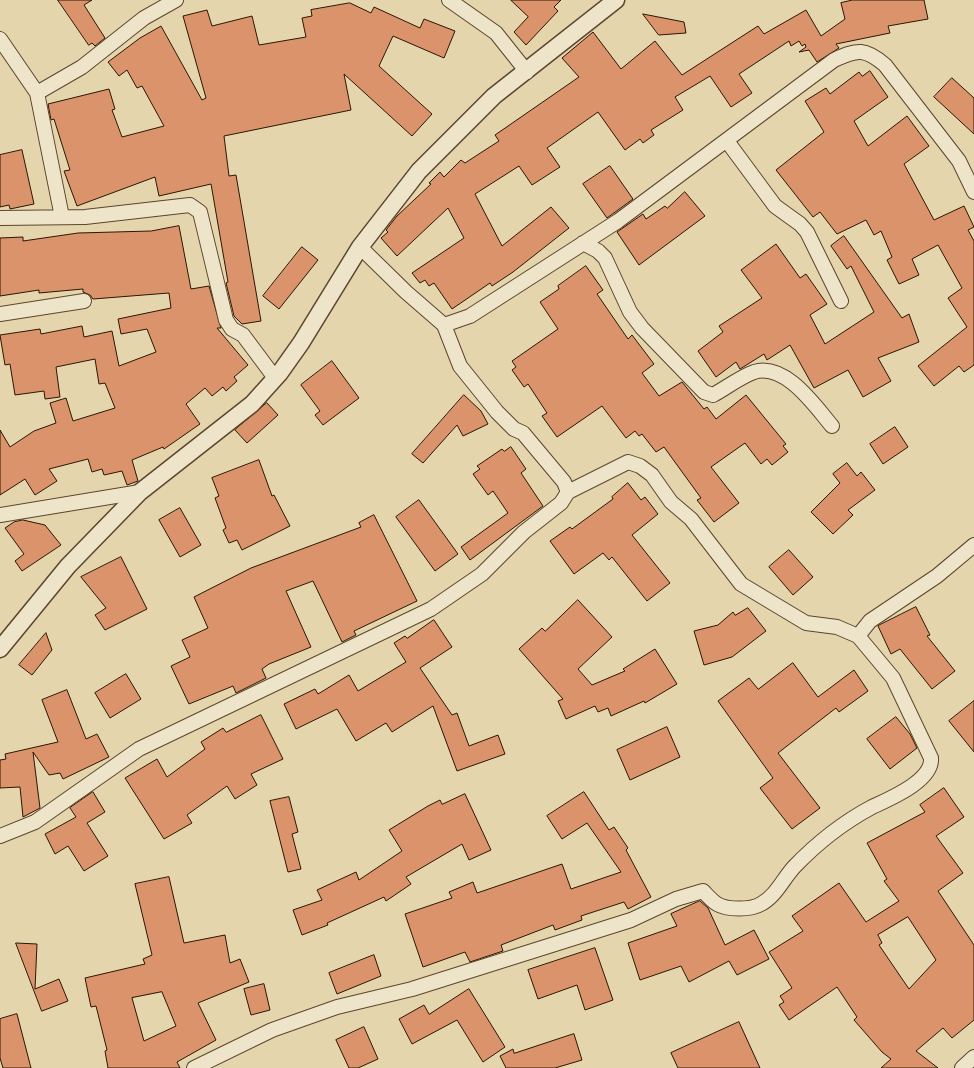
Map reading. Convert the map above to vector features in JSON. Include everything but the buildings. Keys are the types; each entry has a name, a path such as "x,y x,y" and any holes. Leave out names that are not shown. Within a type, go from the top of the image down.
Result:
{"street":[{"path":"37,94 82,67 144,18 176,0"},
{"path":"449,0 496,33 527,72"},
{"path":"0,649 68,566 140,492 252,404 275,378 301,343 360,247 419,171 494,96 527,72 616,0"},
{"path":"0,39 37,94 62,217"},
{"path":"444,325 470,316 618,221 834,60 852,52 862,51 871,54 886,65 959,162 974,192"},
{"path":"726,141 775,206 800,224 807,232 841,301"},
{"path":"0,218 85,217 190,204 200,212 226,320 232,329 243,335 275,378"},
{"path":"583,243 598,251 605,258 622,297 638,323 704,392 713,395 754,372 767,370 784,377 799,388 832,426"},
{"path":"360,247 406,292 444,325 460,366 497,412 514,430 523,433 564,482 568,492"},
{"path":"0,314 84,301"},
{"path":"0,836 35,822 139,749 431,609 482,574 524,532 561,502 568,492 628,462 640,466 652,475 671,502 691,519 741,584 806,622 837,627 858,636 893,678 931,763 922,778 900,793 855,816 815,847 793,868 771,896 761,904 749,909 718,905 703,891 676,899 631,920 412,989 337,1006 272,1030 195,1068"},
{"path":"0,515 140,492"},
{"path":"858,636 870,621 937,576 974,545"},
{"path":"962,1068 974,1058"}]}
